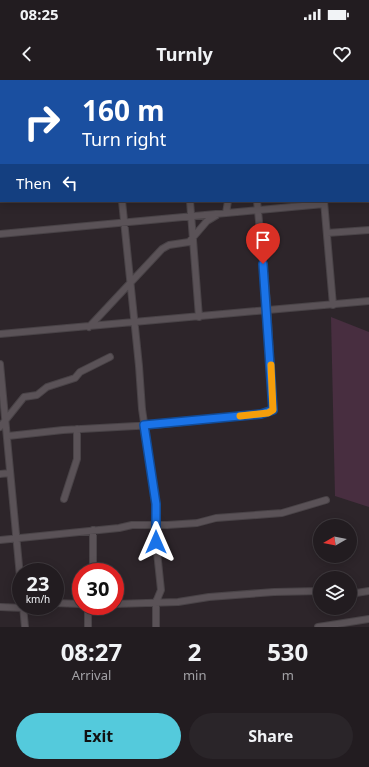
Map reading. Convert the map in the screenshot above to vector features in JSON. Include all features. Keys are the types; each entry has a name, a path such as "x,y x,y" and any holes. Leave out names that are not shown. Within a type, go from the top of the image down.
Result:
{"street":[{"path":"122,202 144,425 156,504 155,526 161,590 156,602 156,627"},
{"path":"190,202 199,317"},
{"path":"89,327 166,246 189,242 207,221 224,213 228,202"},
{"path":"8,436 261,414 273,410 257,202"},
{"path":"0,234 324,202 328,233 333,305"},
{"path":"328,233 369,230"},
{"path":"0,334 369,301"},
{"path":"0,426 24,398 37,394 47,387 75,378 80,372 110,357"},
{"path":"0,364 19,563"},
{"path":"64,499 77,459 77,429"},
{"path":"0,474 10,473"},
{"path":"0,540 132,525 155,526 197,523 228,516 282,513 326,500"},
{"path":"93,530 93,563"},
{"path":"124,604 178,602 209,597 274,592 313,591"},
{"path":"357,593 369,591"},
{"path":"0,607 12,607"},
{"path":"24,615 25,627"},
{"path":"88,615 88,627"},
{"path":"318,627 369,619"}],"shaded area":[{"path":"331,317 369,332 369,507 335,496"}],"slow traffic":[{"path":"240,416 268,413 273,410 274,405 271,365"}],"route":[{"path":"156,542 156,504 144,425 218,419 268,413 273,410 272,376 266,310 267,302 263,264"}]}
